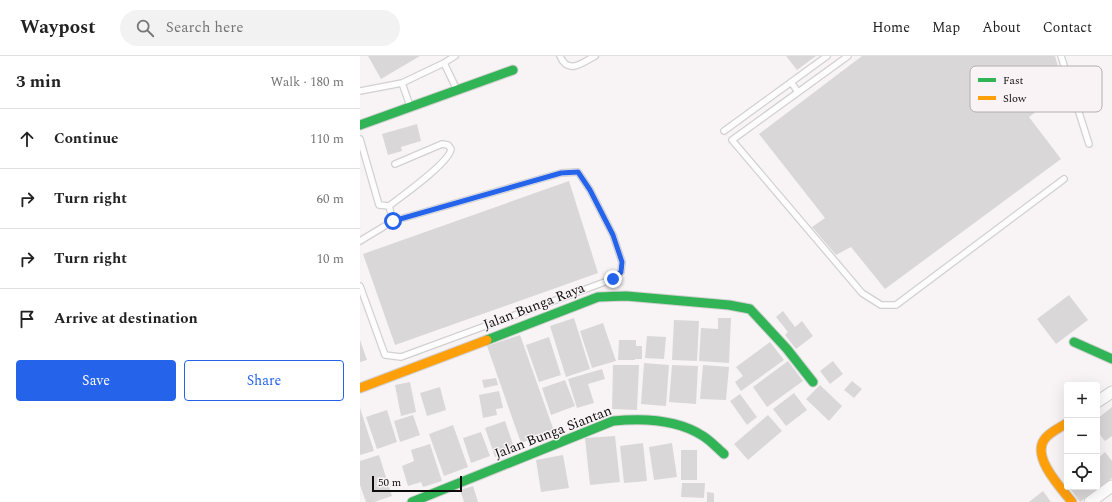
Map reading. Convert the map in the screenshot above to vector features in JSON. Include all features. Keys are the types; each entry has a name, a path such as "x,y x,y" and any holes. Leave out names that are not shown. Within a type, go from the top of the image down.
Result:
{"street":[{"path":"360,125 514,70"},
{"name":"Jalan Bunga Raya","path":"360,388 598,297 626,296 729,305 750,309 787,349 813,382"},
{"path":"1074,342 1112,359"},
{"path":"1100,400 1112,392"},
{"name":"Jalan Bunga Siantan","path":"412,502 612,421 630,419 666,422 700,434 724,454"},
{"path":"1064,425 1044,440 1040,453 1042,460 1056,482 1072,502"},
{"path":"1090,502 1112,486"}],"lane":[{"path":"360,91 402,83 444,63 455,56"},
{"path":"560,56 566,66 571,67 577,66 595,56"},
{"path":"724,131 827,56"},
{"path":"848,56 732,140 862,293 881,305 896,305 1064,179"},
{"path":"1061,56 1064,66"},
{"path":"444,63 457,90"},
{"path":"791,82 798,92"},
{"path":"402,83 410,106"},
{"path":"1079,112 1089,144"},
{"path":"360,139 379,205 389,206 443,163 451,154 451,149 448,145 442,144 395,164"},
{"path":"360,241 393,221 561,173 578,172 590,190 613,235 622,262 621,272 613,279 401,357 385,355 360,286"},
{"path":"389,206 393,221"}],"building":[{"path":"368,56 420,56 381,79"},
{"path":"786,56 816,56 797,70"},
{"path":"862,56 1055,56 1058,66 970,66 970,112 1036,112 1029,117 1061,159 885,289 851,247 836,255 812,227 825,218 759,134"},
{"path":"417,124 421,141 401,147 402,151 388,155 382,134"},
{"path":"569,181 598,273 395,345 363,254"},
{"path":"1069,295 1088,320 1056,344 1037,319"},
{"path":"783,311 795,327 802,321 813,336 796,349 785,335 788,332 776,317"},
{"path":"574,318 590,369 566,377 550,326"},
{"path":"718,318 731,318 729,363 699,361 701,328 718,329"},
{"path":"674,320 699,321 697,361 672,360"},
{"path":"603,323 616,361 592,368 580,331"},
{"path":"520,335 554,431 521,443 487,346"},
{"path":"647,336 666,337 664,359 645,358"},
{"path":"549,337 561,375 539,382 526,345"},
{"path":"360,340 367,360 360,362"},
{"path":"619,340 636,340 636,346 642,346 642,359 618,360"},
{"path":"770,342 784,360 741,391 735,382 743,376 736,367"},
{"path":"788,361 803,381 767,407 753,387"},
{"path":"833,361 843,374 830,384 820,371"},
{"path":"644,363 669,365 666,406 641,404"},
{"path":"613,365 639,365 637,410 612,409"},
{"path":"672,365 698,366 696,404 669,402"},
{"path":"703,365 729,367 726,400 700,399"},
{"path":"602,369 605,379 588,384 594,403 577,408 568,379"},
{"path":"496,378 498,385 484,388 482,380"},
{"path":"565,380 575,406 551,415 542,388"},
{"path":"852,381 862,389 854,398 844,390"},
{"path":"410,382 416,412 401,416 395,385"},
{"path":"820,385 842,406 829,421 806,399"},
{"path":"440,387 446,410 427,416 420,393"},
{"path":"499,391 503,408 496,409 497,415 483,418 479,395"},
{"path":"794,393 807,410 786,426 773,409"},
{"path":"740,394 757,417 747,425 730,401"},
{"path":"1112,407 1112,436 1105,441 1100,435 1100,417"},
{"path":"360,408 374,451 360,455"},
{"path":"387,410 397,442 377,449 366,417"},
{"path":"413,415 420,435 400,442 394,421"},
{"path":"768,415 782,431 748,460 734,444"},
{"path":"505,421 515,450 495,457 485,428"},
{"path":"453,425 468,467 444,476 429,434"},
{"path":"481,432 490,456 471,463 463,438"},
{"path":"615,436 620,482 590,485 585,438"},
{"path":"643,443 647,481 624,483 620,446"},
{"path":"672,443 677,477 654,480 649,447"},
{"path":"430,444 442,481 423,487 421,482 408,486 402,466 414,461 411,450"},
{"path":"681,450 697,450 697,480 681,480"},
{"path":"1105,452 1112,461 1112,478 1100,487 1100,456"},
{"path":"379,455 392,496 374,502 366,502 360,485 360,461"},
{"path":"563,455 569,488 541,492 536,460"},
{"path":"682,483 705,483 704,498 681,497"},
{"path":"473,486 478,502 464,502 460,490"},
{"path":"1071,490 1096,490 1080,502"},
{"path":"1043,491 1051,502 1029,502"},
{"path":"707,492 714,493 714,502 707,502"}],"traffic: fast":[{"path":"360,125 513,70"},
{"path":"487,340 598,297 626,296 729,305 750,309 787,349 813,382"},
{"path":"1074,342 1112,359"},
{"path":"412,502 613,421 648,420 682,426 703,436 724,454"}],"traffic: slow":[{"path":"360,388 487,340"},
{"path":"1064,425 1046,437 1041,447 1042,455 1049,472 1072,502"}],"route":[{"path":"393,221 561,173 578,172 590,190 613,235 622,262 621,272 613,279"}]}
